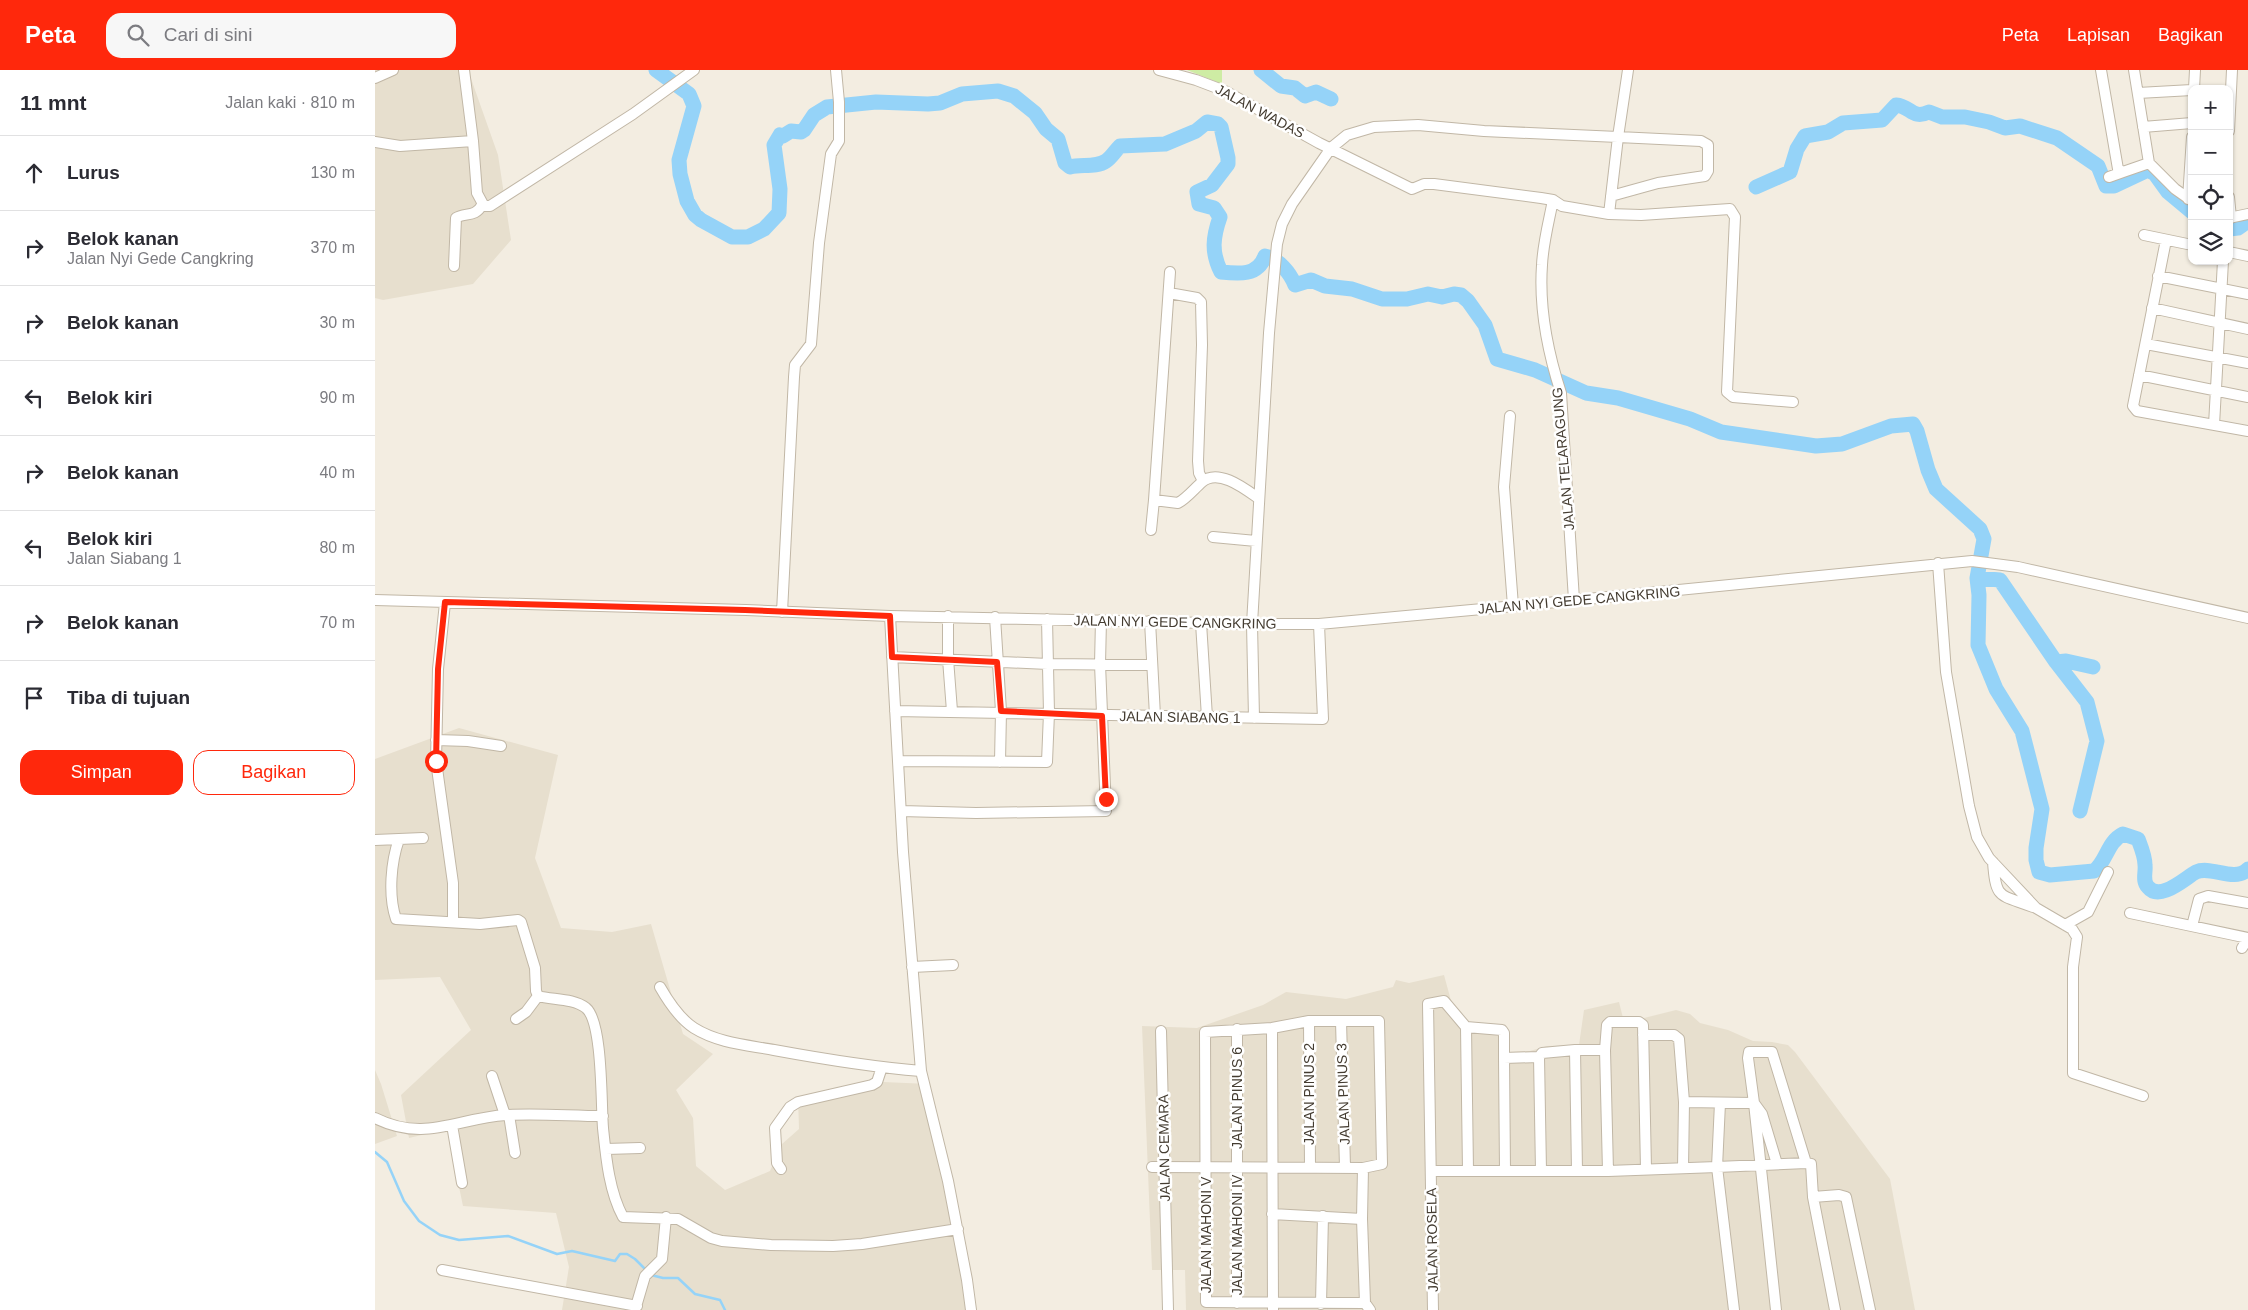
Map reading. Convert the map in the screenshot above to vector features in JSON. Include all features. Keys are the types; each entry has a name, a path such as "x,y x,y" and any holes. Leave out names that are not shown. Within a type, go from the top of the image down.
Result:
{"street":[{"path":"375,78 393,70"},
{"path":"454,266 456,218 474,214 479,211 482,205 477,193 464,70"},
{"path":"482,205 489,206 676,84 694,70"},
{"path":"782,612 795,365 811,344 819,243 831,154 839,141 839,102 836,70"},
{"name":"JALAN WADAS","path":"1159,70 1196,80 1225,91 1412,189 1424,184 1435,184 1553,200 1562,206 1609,214 1641,215 1732,210 1735,217 1727,392 1733,397 1793,402"},
{"path":"1609,214 1628,70"},
{"path":"2101,70 2118,169 2123,172"},
{"path":"2134,70 2149,163 2188,198"},
{"path":"2193,85 2195,70"},
{"path":"2229,130 2231,70"},
{"path":"2138,93 2188,89"},
{"path":"2143,126 2188,123"},
{"path":"1254,718 1252,624 1256,541 1277,244 1282,224 1292,204 1331,148 1352,133 1383,125 1418,124 1484,131 1703,141 1708,145 1708,171 1705,176 1658,183 1611,196"},
{"path":"375,142 400,146 473,141"},
{"path":"2109,177 2149,163"},
{"name":"JALAN TELARAGUNG","path":"1553,200 1543,254 1541,284 1553,368 1561,393 1574,600"},
{"path":"2233,217 2248,214"},
{"path":"2144,235 2188,244"},
{"path":"2166,240 2133,403 2134,408 2137,411 2248,431"},
{"path":"2233,253 2248,256"},
{"path":"2214,425 2223,265"},
{"path":"1151,530 1170,272"},
{"path":"2158,276 2248,294"},
{"path":"1169,293 1197,298 1201,302 1202,345 1199,473 1203,481"},
{"path":"2152,308 2248,329"},
{"path":"2146,344 2248,362"},
{"path":"2139,375 2248,398"},
{"path":"1510,416 1504,483 1513,606"},
{"path":"1153,500 1178,502 1184,499 1203,481 1209,478 1220,477 1247,490 1258,502"},
{"path":"1213,537 1256,541"},
{"name":"JALAN NYI GEDE CANGKRING","path":"375,600 890,616 1319,624 1972,561 1989,562 2248,618"},
{"path":"1938,563 1946,672 1969,806 1977,837 1993,862 2037,908"},
{"path":"445,602 438,669 436,761 453,883 453,922"},
{"path":"890,616 901,811 913,967 919,1008 921,1071 948,1181 971,1310"},
{"path":"948,616 948,659 952,710"},
{"path":"995,617 1001,711 1000,762"},
{"path":"899,760 1047,762 1049,713 1047,619"},
{"path":"901,811 976,813 1105,812 1100,664 1101,620"},
{"path":"1150,621 1155,716"},
{"path":"1201,622 1207,717"},
{"name":"JALAN SIABANG 1","path":"895,711 952,710 1102,716 1323,719 1319,624"},
{"path":"892,657 1048,664 1152,665"},
{"path":"436,740 468,741 501,746"},
{"path":"375,840 423,838"},
{"path":"399,839 395,852 392,899 397,919 481,924 518,920 521,922 535,968 538,996 526,1012 516,1019"},
{"path":"1993,862 1997,890 2002,895 2037,908 2076,934 2073,968 2073,1072 2143,1096"},
{"path":"2065,925 2088,912 2108,872"},
{"path":"2192,926 2201,897 2208,896 2248,903"},
{"path":"2130,913 2248,938 2242,948"},
{"path":"913,967 953,965"},
{"path":"660,987 669,1002 689,1023 720,1040 882,1068 921,1071"},
{"path":"538,996 578,1004 590,1013 600,1052 603,1116 612,1187 623,1217 666,1217 685,1222 697,1230 722,1241 771,1245 833,1246 862,1244 958,1229"},
{"name":"JALAN ROSELA","path":"1433,1310 1428,1004 1444,1001 1466,1027"},
{"path":"1152,1167 1363,1168 1382,1164 1380,1024 1376,1020 1309,1021 1272,1028 1237,1029"},
{"name":"JALAN PINUS 2","path":"1309,1021 1310,1168"},
{"name":"JALAN PINUS 3","path":"1341,1021 1345,1167"},
{"path":"1608,1171 1605,1050 1608,1023 1639,1022 1643,1025 1646,1169"},
{"path":"1468,1171 1466,1027 1503,1030 1505,1033 1505,1171"},
{"path":"1272,1028 1273,1307"},
{"name":"JALAN PINUS 6","path":"1237,1029 1237,1167"},
{"name":"JALAN MAHONI V","path":"1230,1306 1206,1302 1203,1034 1208,1031 1237,1029"},
{"name":"JALAN CEMARA","path":"1161,1031 1168,1310"},
{"path":"1643,1035 1677,1036 1684,1102 1683,1168"},
{"path":"1504,1058 1539,1056 1543,1053 1575,1050 1605,1050"},
{"path":"1575,1050 1577,1171"},
{"path":"1776,1310 1748,1054 1770,1051 1775,1055 1806,1163"},
{"path":"1539,1056 1541,1171"},
{"path":"781,1169 777,1163 775,1128 790,1107 797,1102 872,1085 877,1082 882,1068"},
{"path":"492,1076 507,1115 515,1152"},
{"path":"1684,1102 1754,1103"},
{"path":"1720,1103 1717,1167 1734,1310"},
{"path":"1754,1103 1761,1114 1777,1164"},
{"path":"375,1118 397,1128 419,1130 507,1115 603,1116"},
{"path":"452,1125 462,1183"},
{"path":"606,1149 640,1148"},
{"path":"1431,1171 1608,1171 1811,1164 1813,1197 1835,1310"},
{"name":"JALAN MAHONI IV","path":"1230,1306 1237,1167"},
{"path":"1230,1306 1273,1307 1321,1304 1367,1307 1362,1219 1363,1168"},
{"path":"1813,1197 1839,1194 1846,1197 1870,1310"},
{"path":"1272,1214 1362,1219"},
{"path":"1321,1304 1323,1216"},
{"path":"442,1270 636,1308 645,1276 662,1259 666,1217"}],"shaded area":[{"path":"375,70 468,70 498,155 511,240 473,284 383,300 375,298"},
{"path":"459,728 558,755 535,858 561,928 612,932 651,924 683,1034 713,1054 676,1090 693,1118 696,1166 725,1190 770,1171 782,1144 799,1129 798,1097 883,1082 929,1084 971,1310 562,1310 569,1267 556,1213 463,1206 447,1129 409,1138 401,1095 471,1030 440,977 375,980 375,759"},
{"path":"1444,975 1453,1008 1466,1023 1502,1026 1508,1052 1530,1051 1547,1046 1579,1045 1584,1010 1619,1002 1623,1018 1644,1018 1676,1010 1690,1014 1700,1023 1728,1030 1753,1041 1788,1045 1890,1179 1915,1310 1186,1310 1185,1270 1152,1270 1142,1026 1197,1028 1263,1005 1286,992 1346,999 1393,987 1396,980 1409,983"},
{"path":"375,1070 397,1136 375,1144"}],"green space":[{"path":"1187,70 1222,70 1222,84"}],"waterway":[{"path":"656,70 689,94 694,106 679,160 680,174 687,201 695,215 701,220 732,237 748,237 764,229 779,213 780,189 774,145 780,135 783,136 791,131 801,132 804,130 814,115 827,107 876,102 940,103 962,94 998,91 1014,96 1035,113 1046,129 1058,139 1065,163 1070,167 1102,163 1110,158 1120,146 1165,144 1196,131 1207,122 1218,124 1221,127 1228,158 1228,164 1212,185 1197,192 1199,204 1214,208 1220,217 1216,231 1214,251 1221,272 1241,273 1253,270 1262,263 1265,256 1275,260 1283,267 1295,285 1311,280 1325,286 1352,289 1382,299 1407,299 1428,294 1442,297 1454,294 1461,295 1468,301 1485,325 1497,359 1535,370 1586,393 1618,398 1690,419 1721,432 1816,446 1842,444 1891,426 1913,424 1936,489 1980,529 1984,539 1977,578 1979,595 1978,645 1996,689 2022,731 2042,809 2036,848 2039,872 2050,875 2094,871 2102,862 2110,847 2123,834 2138,839 2144,858 2145,882 2153,891 2166,890 2202,870 2236,874 2248,869"},
{"path":"1261,70 1281,86 1295,88 1305,96 1316,92 1331,99"},
{"path":"1756,187 1790,172 1797,149 1805,136 1828,132 1843,123 1882,120 1896,105 1915,114 1929,112 1942,117 1965,117 1989,122 2005,128 2020,126 2057,138 2098,166 2106,186 2114,186 2148,170 2155,174 2168,192 2188,209"},
{"path":"2233,229 2238,228 2248,221"},
{"path":"1977,578 2000,580 2056,662 2087,702 2097,741 2080,811"},
{"path":"2056,662 2066,661 2093,667"},
{"path":"375,1152 387,1162 404,1201 419,1221 440,1235 459,1240 508,1236 557,1254 572,1251 615,1261 620,1254 627,1254 647,1271"},
{"path":"651,1275 663,1278 678,1278 695,1294 720,1300 725,1310"}],"route":[{"path":"436,761 438,669 445,602 890,616 892,657 997,662 1001,711 1102,716 1106,799"}]}
